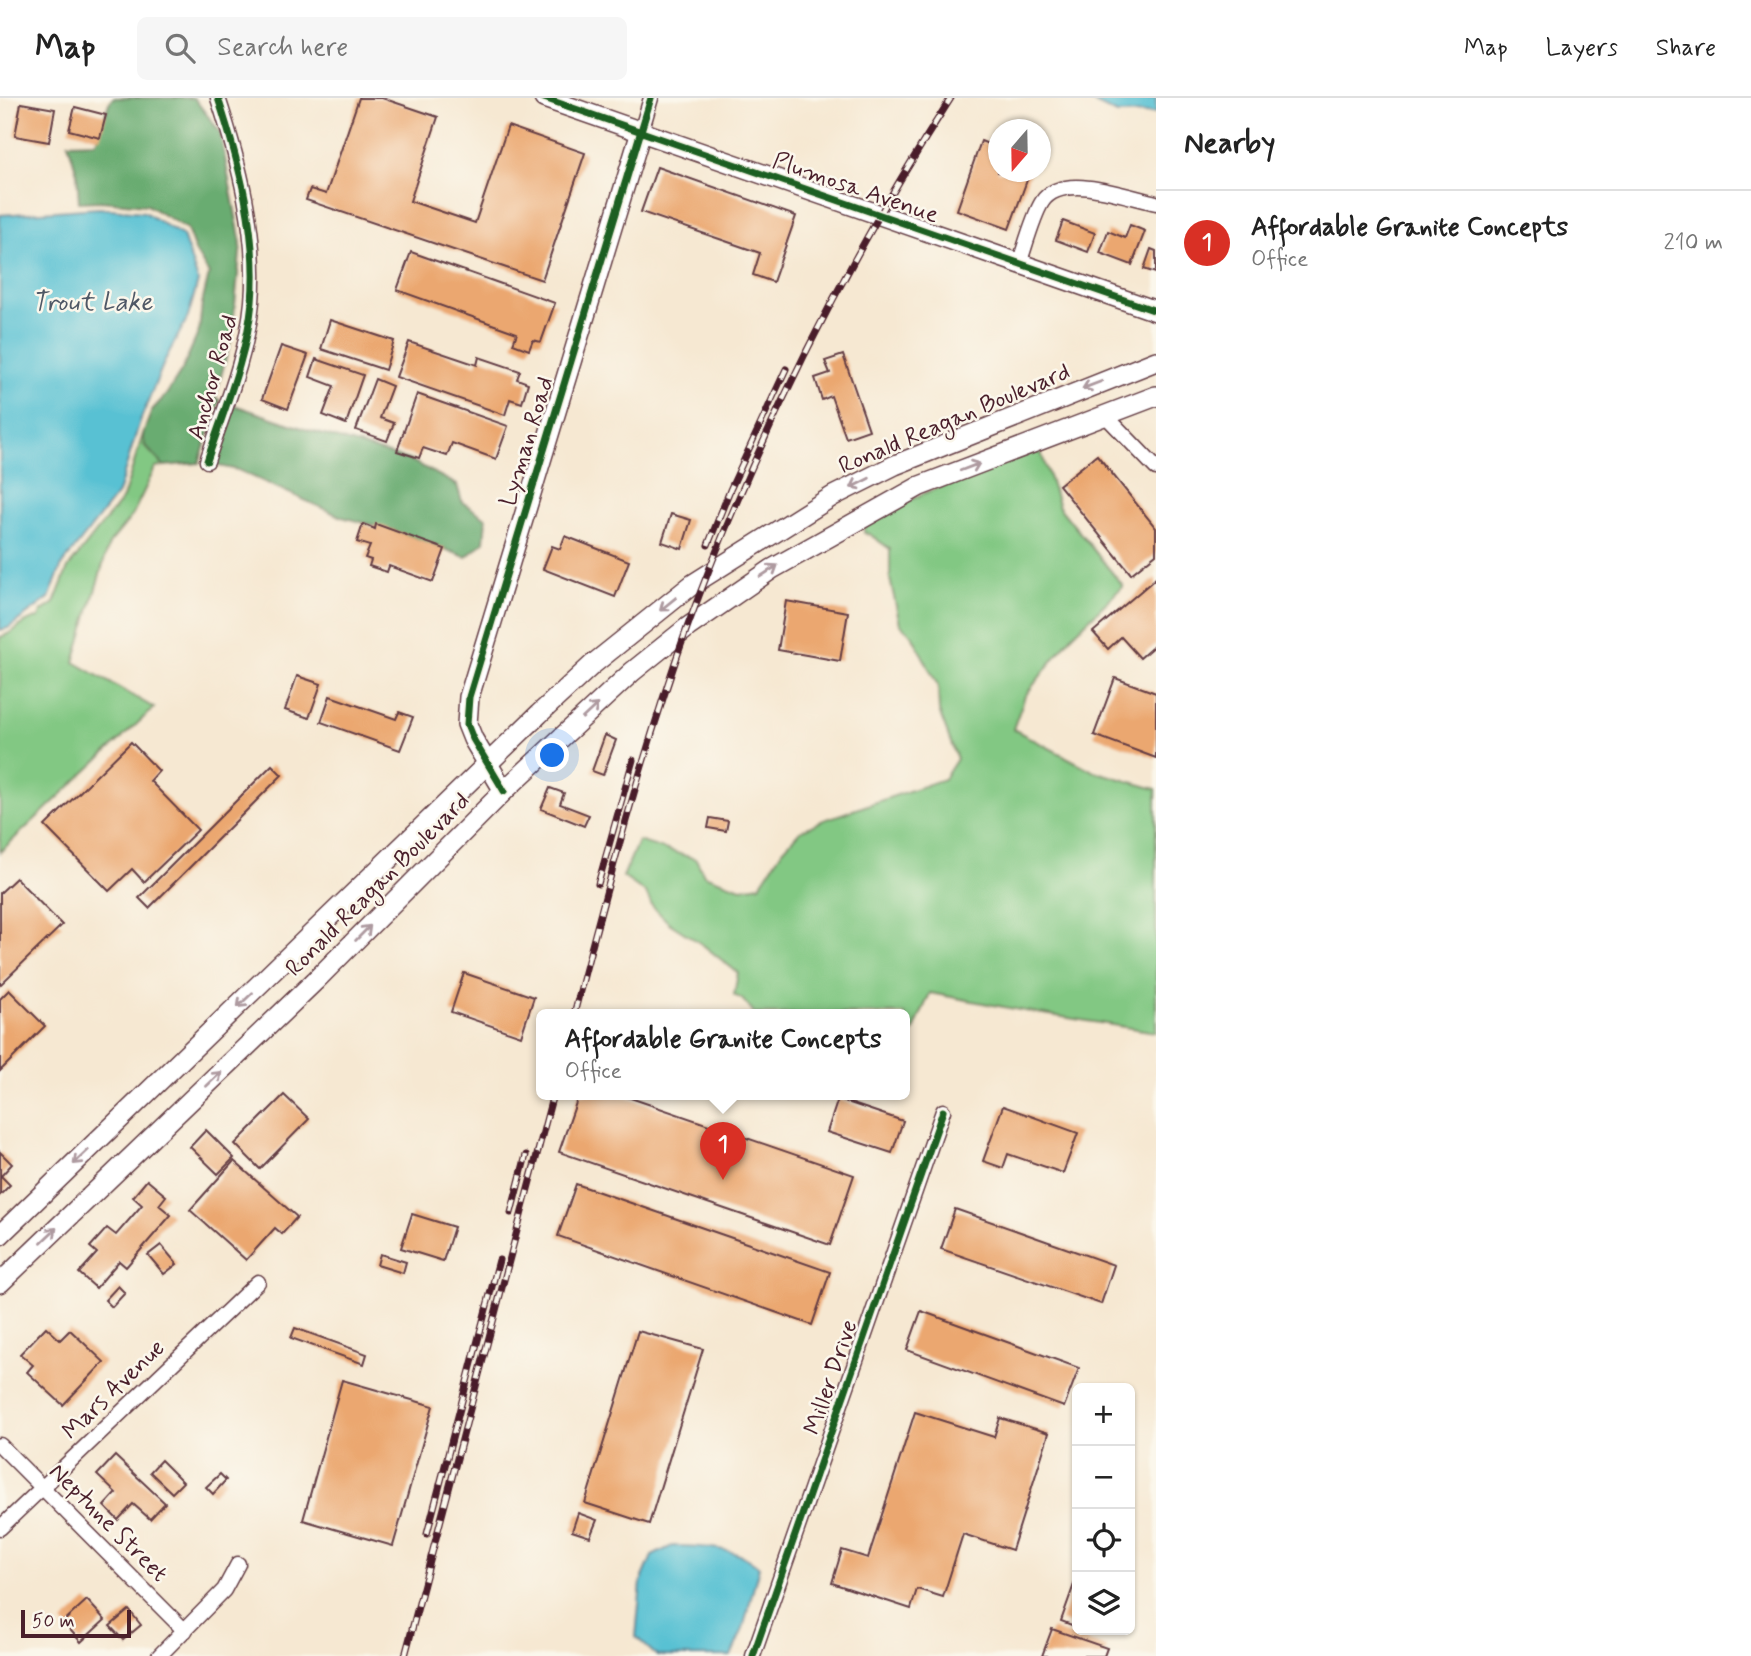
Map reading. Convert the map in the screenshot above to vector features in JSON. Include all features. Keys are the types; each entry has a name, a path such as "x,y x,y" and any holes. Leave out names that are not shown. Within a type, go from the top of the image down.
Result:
{"main road":[{"name":"Plumosa Avenue","path":"544,98 1156,311"},
{"name":"Lyman Road","path":"504,791 467,724 469,696 641,132"},
{"name":"Ronald Reagan Boulevard","path":"0,1235 592,665 693,584 833,496 895,465 1156,361"},
{"name":"Ronald Reagan Boulevard","path":"0,1283 306,990 504,791 632,672 688,627 772,569 920,486 1156,396"}],"street":[{"name":"Anchor Road","path":"207,461 244,347 252,302 252,259 246,208 235,151 218,98"},
{"name":"Lyman Road","path":"641,132 651,98"},
{"path":"1019,264 1042,202 1057,188 1078,186 1156,203"},
{"path":"1105,415 1156,468"},
{"name":"Miller Drive","path":"753,1656 943,1111"},
{"name":"Mars Avenue","path":"0,1528 258,1282"},
{"name":"Neptune Street","path":"0,1445 185,1631"},
{"path":"159,1656 224,1590 238,1564"}],"green space":[{"path":"113,98 194,98 220,132 241,243 232,336 215,398 220,400 199,463 164,466 145,446 143,434 152,410 166,395 182,370 199,331 209,274 195,251 187,229 147,205 79,202 77,173 68,143 96,142"},
{"path":"234,405 412,461 457,485 462,502 486,518 484,542 466,557 392,530 342,517 238,470 214,465"},
{"path":"143,434 145,446 164,466 155,468 132,516 109,544 74,662 154,708 0,852 0,637 39,618 41,612 54,603 68,568 123,498"},
{"path":"1040,449 1059,507 1123,586 1070,638 1025,696 1013,729 1093,771 1156,789 1156,1032 930,993 910,1035 910,1009 751,1009 734,995 738,973 703,945 669,923 652,906 646,893 623,877 638,841 696,859 704,875 741,888 760,885 782,851 800,831 824,820 944,779 957,759 939,711 938,686 912,635 900,624 890,579 890,549 864,533 864,525 922,494"}],"water":[{"path":"1084,98 1156,98 1156,113 1117,114"},
{"name":"Trout Lake","path":"99,208 144,212 183,236 198,281 188,317 165,360 140,421 118,493 62,565 49,598 8,628 0,630 0,215"},
{"path":"672,1546 706,1547 730,1552 759,1567 743,1629 731,1656 657,1656 636,1637 641,1582 652,1556"}],"building":[{"path":"359,98 382,98 438,117 410,201 475,223 508,126 585,153 542,280 306,200 310,189 326,194"},
{"path":"21,103 55,109 49,142 15,136"},
{"path":"75,107 106,115 100,138 69,130"},
{"path":"981,141 988,144 988,182 1026,182 1009,229 957,210"},
{"path":"657,167 796,216 773,282 753,275 760,253 641,212"},
{"path":"1063,221 1095,233 1088,252 1056,240"},
{"path":"1130,225 1145,231 1132,265 1100,253 1108,231 1125,238"},
{"path":"1151,249 1156,251 1156,273 1144,269"},
{"path":"411,252 555,303 541,342 533,340 529,350 513,344 517,333 397,290"},
{"path":"330,320 394,341 385,370 321,349"},
{"path":"409,342 477,365 479,357 520,371 517,379 528,383 522,403 510,399 505,415 396,377"},
{"path":"281,346 308,355 288,409 262,399"},
{"path":"843,355 869,430 846,438 831,396 822,400 815,378 830,373 825,361"},
{"path":"316,359 363,375 346,424 323,415 334,386 310,377"},
{"path":"375,379 392,386 380,418 394,423 387,441 356,430"},
{"path":"417,394 508,426 496,459 452,443 447,456 423,448 419,458 397,451"},
{"path":"1097,455 1156,528 1156,554 1131,574 1059,485"},
{"path":"671,514 691,520 682,549 662,542"},
{"path":"363,524 375,529 376,524 445,549 433,582 389,566 387,572 369,566 371,560 365,558 370,546 357,542"},
{"path":"565,536 629,561 615,597 543,569 552,546 560,549"},
{"path":"1156,578 1156,644 1140,658 1121,637 1108,649 1093,632"},
{"path":"786,601 848,612 840,661 778,650"},
{"path":"297,676 321,684 309,718 285,710"},
{"path":"1115,678 1156,693 1156,758 1094,735"},
{"path":"330,696 396,719 399,712 413,717 400,750 321,722"},
{"path":"605,735 616,740 603,775 592,771"},
{"path":"131,742 159,771 150,781 198,830 144,882 132,869 109,891 45,826"},
{"path":"272,765 282,775 149,908 139,898"},
{"path":"550,788 564,793 560,804 589,815 584,826 541,809"},
{"path":"710,818 728,821 726,831 708,828"},
{"path":"16,878 62,925 0,985 0,893"},
{"path":"464,973 534,997 521,1036 451,1012"},
{"path":"9,990 45,1026 0,1071 0,999"},
{"path":"284,1095 309,1119 260,1169 235,1144"},
{"path":"577,1100 636,1100 854,1175 830,1245 559,1152"},
{"path":"838,1100 903,1121 892,1153 827,1132"},
{"path":"1003,1106 1078,1133 1063,1173 1008,1154 1003,1168 983,1161"},
{"path":"206,1130 234,1158 218,1174 190,1147"},
{"path":"0,1152 12,1164 1,1176 10,1185 0,1195"},
{"path":"234,1161 297,1217 282,1234 275,1228 246,1260 190,1210"},
{"path":"147,1180 166,1196 159,1205 171,1215 126,1267 119,1261 96,1288 79,1273 97,1253 90,1247 107,1228 116,1235 142,1205 133,1197"},
{"path":"576,1184 830,1272 812,1325 558,1236"},
{"path":"955,1209 1114,1265 1101,1304 941,1249"},
{"path":"412,1214 454,1227 443,1261 401,1248"},
{"path":"161,1245 177,1264 164,1274 148,1255"},
{"path":"380,1254 406,1262 403,1273 377,1265"},
{"path":"118,1286 125,1293 112,1307 105,1300"},
{"path":"921,1311 1079,1368 1064,1407 907,1350"},
{"path":"46,1327 60,1340 70,1330 104,1362 63,1405 27,1372 33,1365 20,1354"},
{"path":"295,1328 367,1354 364,1364 291,1338"},
{"path":"638,1331 703,1349 649,1524 585,1503"},
{"path":"342,1380 433,1406 393,1546 303,1520"},
{"path":"915,1412 994,1437 1000,1418 1049,1433 1012,1550 963,1534 943,1597 917,1589 911,1609 832,1583 842,1550 868,1558"},
{"path":"115,1456 165,1503 150,1519 133,1504 118,1520 104,1506 116,1493 97,1475"},
{"path":"161,1460 183,1482 172,1493 150,1472"},
{"path":"220,1474 226,1480 213,1494 206,1487"},
{"path":"578,1513 597,1520 590,1537 572,1531"},
{"path":"1072,1590 1072,1625 1061,1621"},
{"path":"87,1600 105,1620 81,1642 63,1622"},
{"path":"129,1610 141,1625 123,1640 110,1626"},
{"path":"1052,1629 1107,1648 1104,1656 1042,1656"}],"railway":[{"path":"575,1009 640,771 687,628 713,559 772,422 838,290 951,98"},
{"path":"708,545 730,490 786,369"},
{"path":"598,884 633,760"},
{"path":"405,1656 551,1100"},
{"path":"511,1213 526,1155"},
{"path":"427,1534 499,1260"}],"cycle path":[{"path":"207,461 245,342 252,302 253,276 245,198 218,98"},
{"path":"544,98 1156,311"},
{"path":"504,791 467,724 469,697 651,98"},
{"path":"753,1656 943,1111"}],"place":[{"name":"Affordable Granite Concepts","path":"723,1180"}]}
